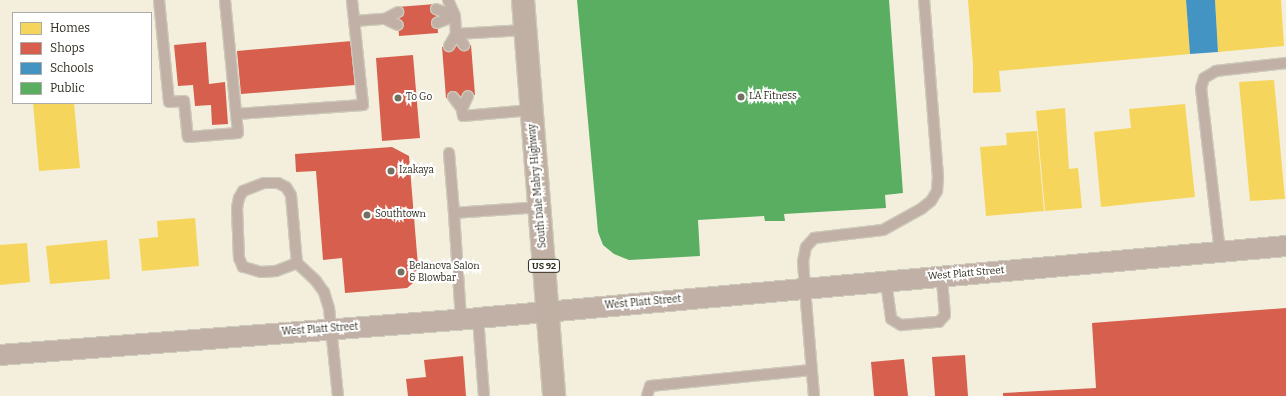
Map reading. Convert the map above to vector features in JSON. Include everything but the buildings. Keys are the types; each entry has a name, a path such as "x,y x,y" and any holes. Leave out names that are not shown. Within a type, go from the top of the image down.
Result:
{"main road":[{"name":"South Dale Mabry Highway","path":"523,0 554,396"}],"street":[{"name":"West Platt Street","path":"0,355 548,312 1286,246"}],"lane":[{"path":"160,0 169,102 184,101 188,137 238,133 225,0"},
{"path":"236,114 363,105 352,0"},
{"path":"448,0 454,16 456,34 464,45"},
{"path":"814,396 805,289 804,254 809,243 814,238 883,230 922,209 931,201 937,191 938,177 924,0"},
{"path":"436,9 454,16"},
{"path":"354,22 386,19 398,12"},
{"path":"437,23 454,16"},
{"path":"386,19 398,25"},
{"path":"456,34 526,30"},
{"path":"449,46 456,34"},
{"path":"1220,252 1202,88 1204,78 1216,71 1286,63"},
{"path":"468,96 462,109 462,116 532,110"},
{"path":"453,97 462,109"},
{"path":"449,153 454,213 484,396"},
{"path":"297,263 276,271 261,272 243,267 239,258 237,208 239,198 243,191 264,184 278,183 286,187 291,195 297,263 316,281 324,292 329,308 338,396"},
{"path":"454,213 540,207"},
{"path":"886,282 891,319 901,326 924,324 939,322 945,315 942,277"},
{"path":"647,396 650,386 812,370"}],"place":[{"name":"LA Fitness","path":"741,97"},
{"name":"To Go","path":"398,98"},
{"name":"Izakaya","path":"391,171"},
{"name":"Southtown","path":"367,215"},
{"name":"Belanova Salon & Blowbar","path":"401,272"}]}
